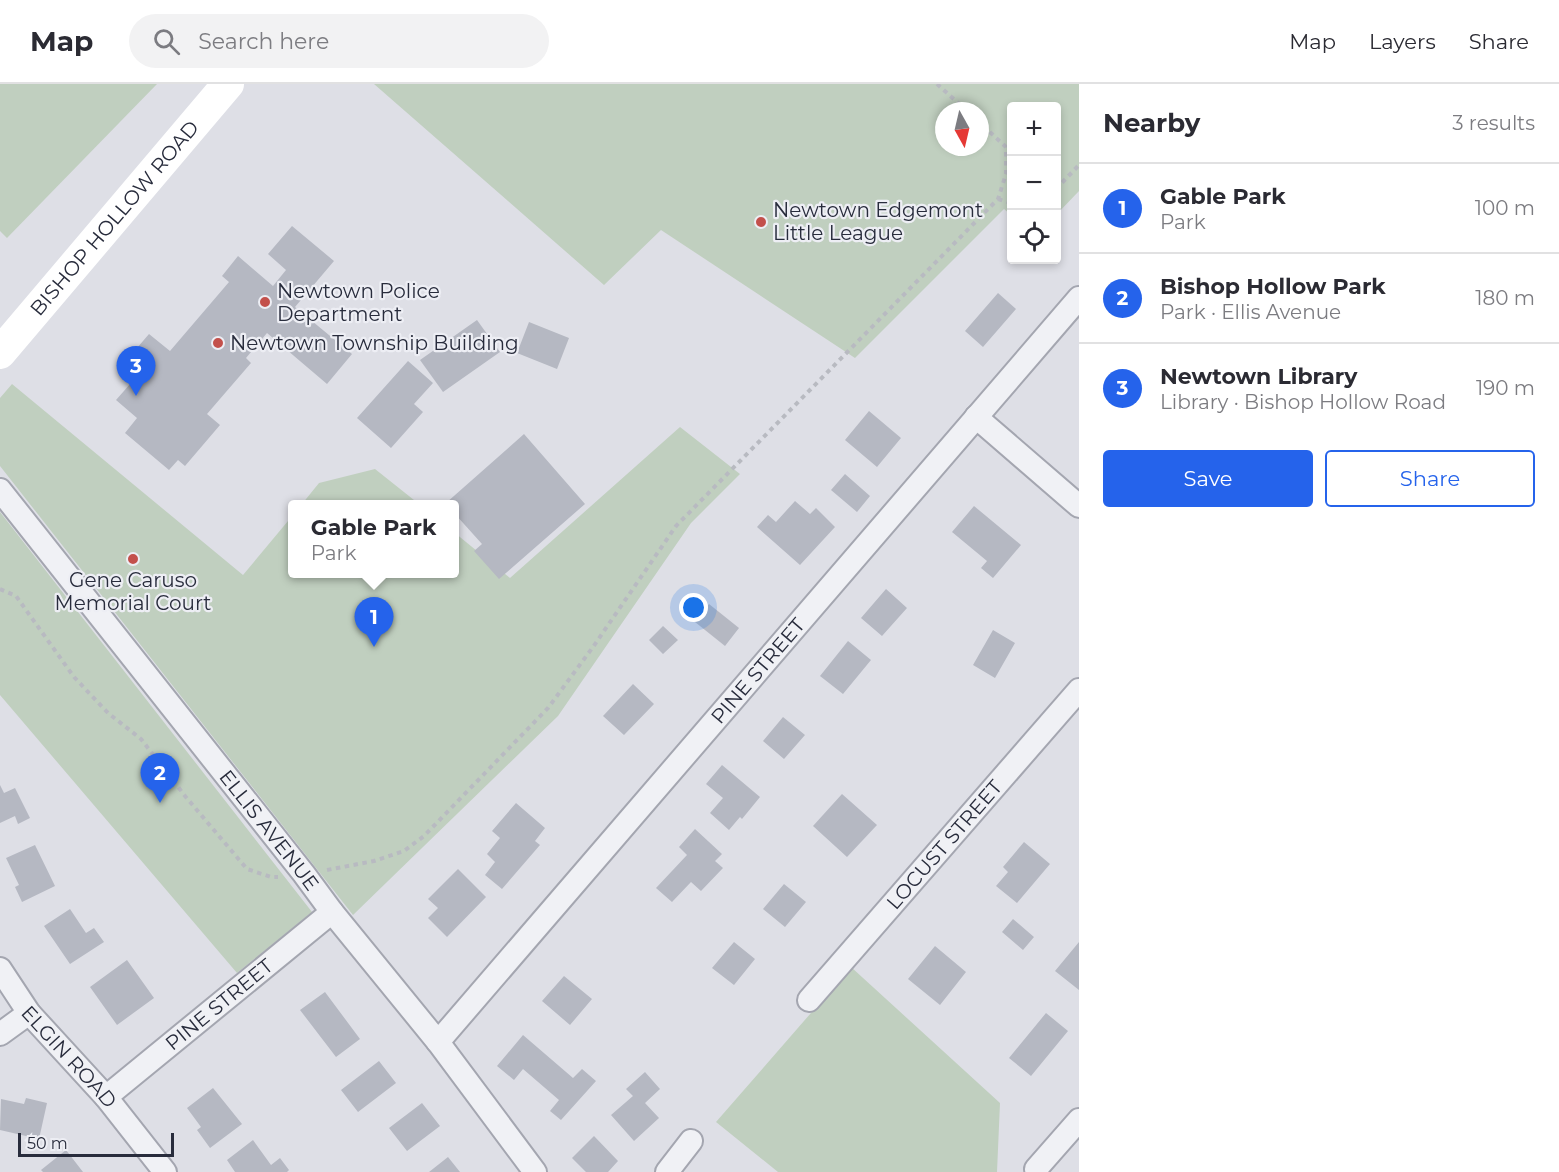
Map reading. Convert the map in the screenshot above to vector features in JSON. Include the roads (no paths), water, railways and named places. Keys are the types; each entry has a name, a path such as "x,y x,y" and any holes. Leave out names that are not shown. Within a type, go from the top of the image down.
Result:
{"street":[{"name":"BISHOP HOLLOW ROAD","path":"0,353 228,84"},
{"name":"PINE STREET","path":"438,1042 1079,298"},
{"path":"976,417 1079,506"},
{"name":"ELLIS AVENUE","path":"0,490 332,912 438,1042 534,1172"},
{"name":"LOCUST STREET","path":"809,1000 1079,690"},
{"name":"PINE STREET","path":"106,1097 332,912"},
{"name":"ELGIN ROAD","path":"0,969 29,1013 106,1097 165,1172"},
{"path":"0,1034 29,1013"},
{"path":"1036,1169 1079,1120"},
{"path":"667,1172 691,1141"}],"place":[{"name":"Newtown Edgemont Little League","path":"761,222"},
{"name":"Newtown Police Department","path":"265,302"},
{"name":"Newtown Township Building","path":"218,343"},
{"name":"Newtown Library","path":"136,396"},
{"name":"Gene Caruso Memorial Court","path":"133,559"},
{"name":"Gable Park","path":"374,647"},
{"name":"Bishop Hollow Park","path":"160,803"}]}
